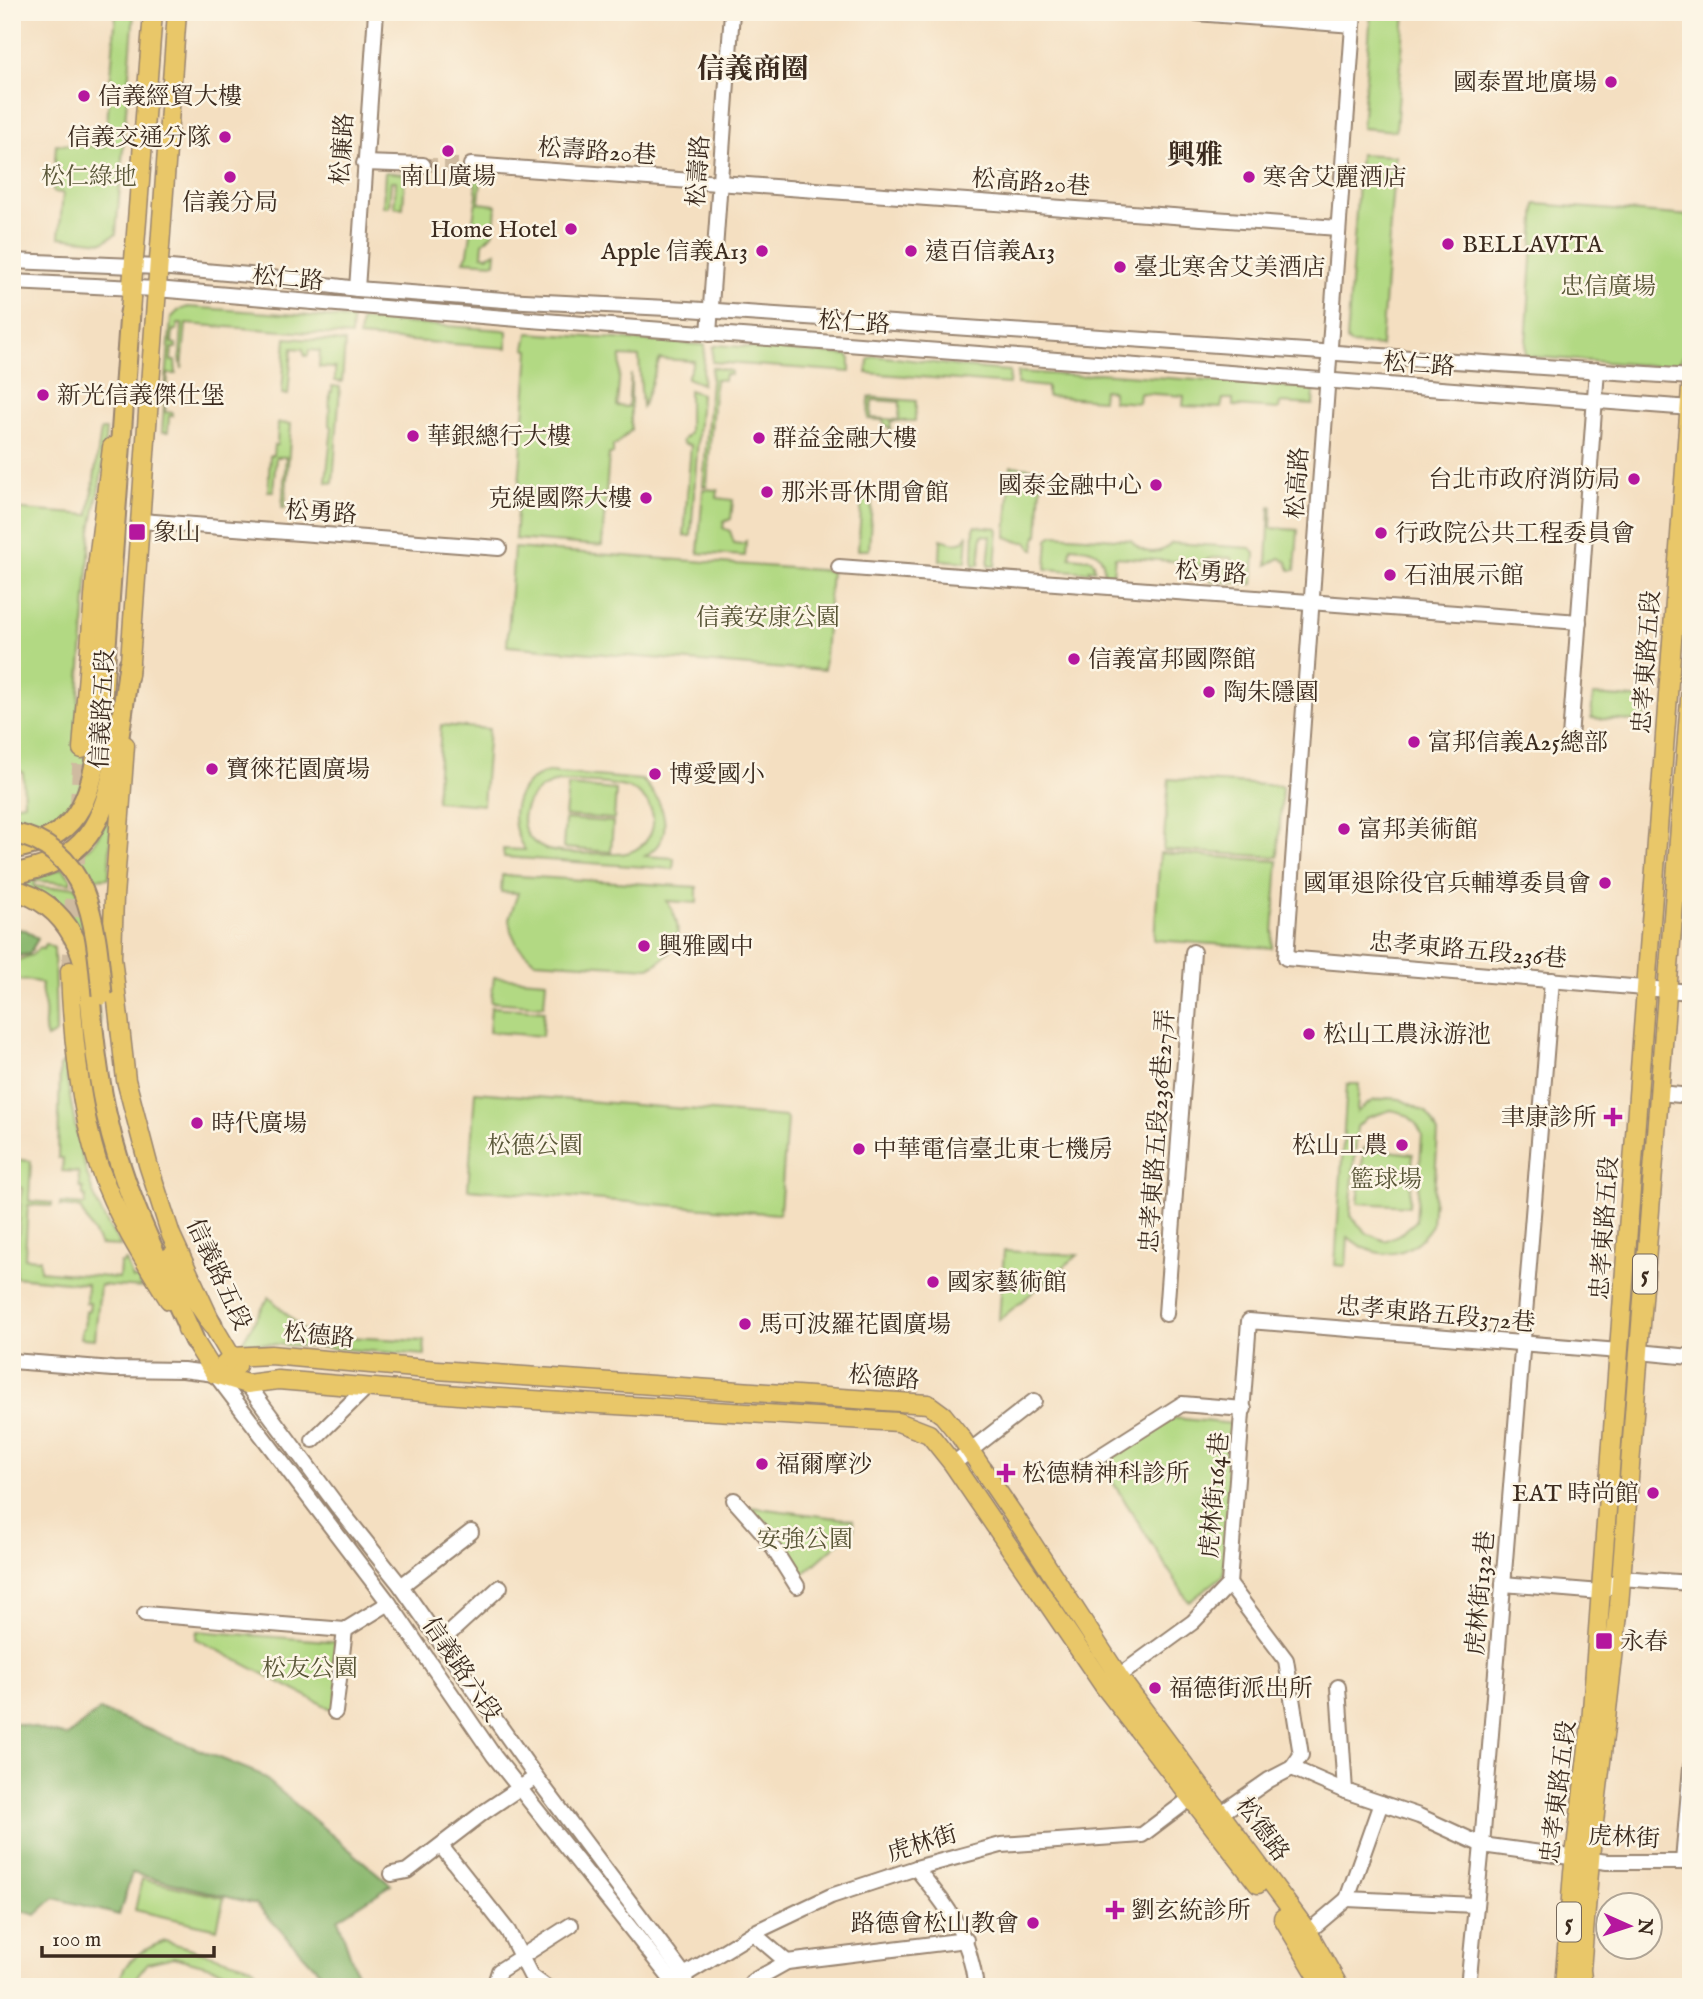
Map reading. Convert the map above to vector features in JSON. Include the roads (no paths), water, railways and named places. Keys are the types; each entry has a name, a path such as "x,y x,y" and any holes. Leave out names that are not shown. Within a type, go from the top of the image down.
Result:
{"highway":[{"path":"12,849 47,841 59,832 72,820 84,802 92,782 99,743 130,313"},
{"path":"12,874 64,858 91,833 100,818 110,791 129,664"},
{"path":"12,833 34,839 51,849 77,877 93,919 112,1082 133,1168 178,1274 212,1324"},
{"path":"12,890 43,901 56,912 74,937 85,967 97,1064 121,1172 194,1340"}],"main road":[{"name":"信義路五段","path":"82,749 95,584 130,313 153,12"},
{"name":"信義路五段","path":"177,12 129,664 114,897 113,957 125,1068 148,1164 171,1235 212,1324 247,1384"},
{"name":"忠孝東路五段","path":"1583,1987 1583,1859 1591,1723 1691,388"},
{"name":"忠孝東路五段","path":"1564,1987 1621,1578 1667,990 1683,894 1691,685"},
{"name":"信義路五段","path":"70,971 76,1053 99,1165 114,1205 136,1248 215,1374"},
{"path":"1619,1351 1639,1352"},
{"name":"松德路","path":"232,1357 271,1355 437,1370 928,1404 943,1415 1015,1517 1112,1681"},
{"path":"215,1374 232,1357"},
{"name":"松德路","path":"215,1374 247,1384 278,1380 483,1397 898,1422 929,1434 1196,1794 1308,1932 1339,1987"},
{"name":"松德路","path":"1216,1817 1294,1934 1324,1987"}],"street":[{"name":"松廉路","path":"357,289 376,12"},
{"name":"松壽路","path":"709,334 732,12"},
{"path":"1183,12 1354,19"},
{"name":"松高路","path":"1286,958 1354,19"},
{"path":"364,163 423,165"},
{"name":"松壽路20巷","path":"471,165 720,183"},
{"name":"松高路20巷","path":"720,183 1338,228"},
{"name":"松仁路","path":"12,261 159,267 357,289 1329,351 1691,377"},
{"name":"松仁路","path":"12,282 156,289 709,334 1690,407"},
{"path":"1570,738 1597,370"},
{"name":"松勇路","path":"141,522 499,548"},
{"name":"松勇路","path":"839,567 1579,622"},
{"path":"1669,682 1691,685"},
{"name":"忠孝東路五段236巷27弄","path":"1166,1314 1193,952"},
{"name":"忠孝東路五段236巷","path":"1286,958 1691,992"},
{"name":"虎林街132巷","path":"1468,1987 1482,1845 1552,980"},
{"path":"1659,1093 1691,1096"},
{"name":"忠孝東路五段372巷","path":"1250,1321 1619,1351"},
{"name":"虎林街164巷","path":"1229,1584 1250,1321"},
{"path":"1639,1352 1691,1357"},
{"name":"松德路","path":"12,1361 215,1374"},
{"name":"信義路六段","path":"215,1374 389,1603 494,1756 676,1984"},
{"name":"信義路六段","path":"247,1384 338,1507 401,1586 536,1777 676,1984"},
{"path":"313,1440 367,1387"},
{"path":"953,1464 1034,1401"},
{"path":"1083,1467 1182,1404 1244,1409"},
{"path":"734,1500 765,1535 797,1586"},
{"path":"401,1586 471,1532"},
{"path":"1503,1584 1601,1592 1621,1578 1691,1583"},
{"path":"1112,1681 1193,1622 1229,1584 1286,1660 1301,1755 1292,1768 1269,1780 1216,1817"},
{"path":"440,1642 500,1587"},
{"path":"145,1614 345,1630 389,1603"},
{"path":"335,1712 345,1630"},
{"path":"1338,1687 1345,1791"},
{"path":"1687,1862 1691,1766"},
{"name":"虎林街","path":"1292,1768 1345,1791 1419,1816 1482,1845 1608,1862 1687,1862"},
{"path":"392,1874 407,1871 536,1777"},
{"name":"虎林街","path":"676,1984 753,1933 831,1896 916,1868 1001,1845 1142,1835 1196,1794"},
{"path":"1308,1932 1347,1899 1381,1803"},
{"path":"441,1846 508,1931 531,1976 546,1987"},
{"path":"916,1868 949,1910 966,1940 976,1987"},
{"path":"1347,1899 1475,1905"},
{"path":"494,1987 499,1970 571,1925"},
{"path":"753,1933 787,1962"},
{"path":"752,1981 787,1962 966,1940"}],"tunnel":[{"path":"423,165 471,165"},
{"path":"70,971 82,749"}],"place":[{"name":"國泰置地廣場","path":"1611,82"},
{"name":"信義經貿大樓","path":"84,96"},
{"name":"信義交通分隊","path":"225,137"},
{"name":"南山廣場","path":"448,151"},
{"name":"信義分局","path":"230,177"},
{"name":"寒舍艾麗酒店","path":"1249,177"},
{"name":"Home Hotel","path":"571,229"},
{"name":"BELLAVITA","path":"1448,244"},
{"name":"Apple 信義A13","path":"762,251"},
{"name":"遠百信義A13","path":"911,251"},
{"name":"臺北寒舍艾美酒店","path":"1120,267"},
{"name":"新光信義傑仕堡","path":"43,395"},
{"name":"華銀總行大樓","path":"413,436"},
{"name":"群益金融大樓","path":"759,438"},
{"name":"台北市政府消防局","path":"1634,479"},
{"name":"國泰金融中心","path":"1156,485"},
{"name":"那米哥休閒會館","path":"767,492"},
{"name":"克緹國際大樓","path":"646,498"},
{"name":"象山","path":"137,532"},
{"name":"行政院公共工程委員會","path":"1381,533"},
{"name":"石油展示館","path":"1390,575"},
{"name":"信義富邦國際館","path":"1074,659"},
{"name":"陶朱隱園","path":"1209,692"},
{"name":"富邦信義A25總部","path":"1414,742"},
{"name":"寶徠花園廣場","path":"212,769"},
{"name":"博愛國小","path":"655,774"},
{"name":"富邦美術館","path":"1344,829"},
{"name":"國軍退除役官兵輔導委員會","path":"1605,883"},
{"name":"興雅國中","path":"644,946"},
{"name":"松山工農泳游池","path":"1309,1034"},
{"name":"聿康診所","path":"1613,1117"},
{"name":"時代廣場","path":"197,1123"},
{"name":"松山工農","path":"1402,1145"},
{"name":"中華電信臺北東七機房","path":"859,1149"},
{"name":"國家藝術館","path":"933,1282"},
{"name":"馬可波羅花園廣場","path":"745,1324"},
{"name":"福爾摩沙","path":"762,1464"},
{"name":"松德精神科診所","path":"1006,1473"},
{"name":"EAT 時尚館","path":"1653,1493"},
{"name":"永春","path":"1604,1641"},
{"name":"福德街派出所","path":"1155,1688"},
{"name":"劉玄統診所","path":"1115,1910"},
{"name":"路德會松山教會","path":"1033,1923"}],"district":[{"name":"信義商圈","path":"753,68"},
{"name":"興雅","path":"1195,154"}],"park label":[{"name":"松仁綠地","path":"89,176"},
{"name":"忠信廣場","path":"1608,286"},
{"name":"信義安康公園","path":"768,617"},
{"name":"松德公園","path":"535,1145"},
{"name":"籃球場","path":"1386,1179"},
{"name":"安強公園","path":"805,1539"},
{"name":"松友公園","path":"310,1668"}]}
